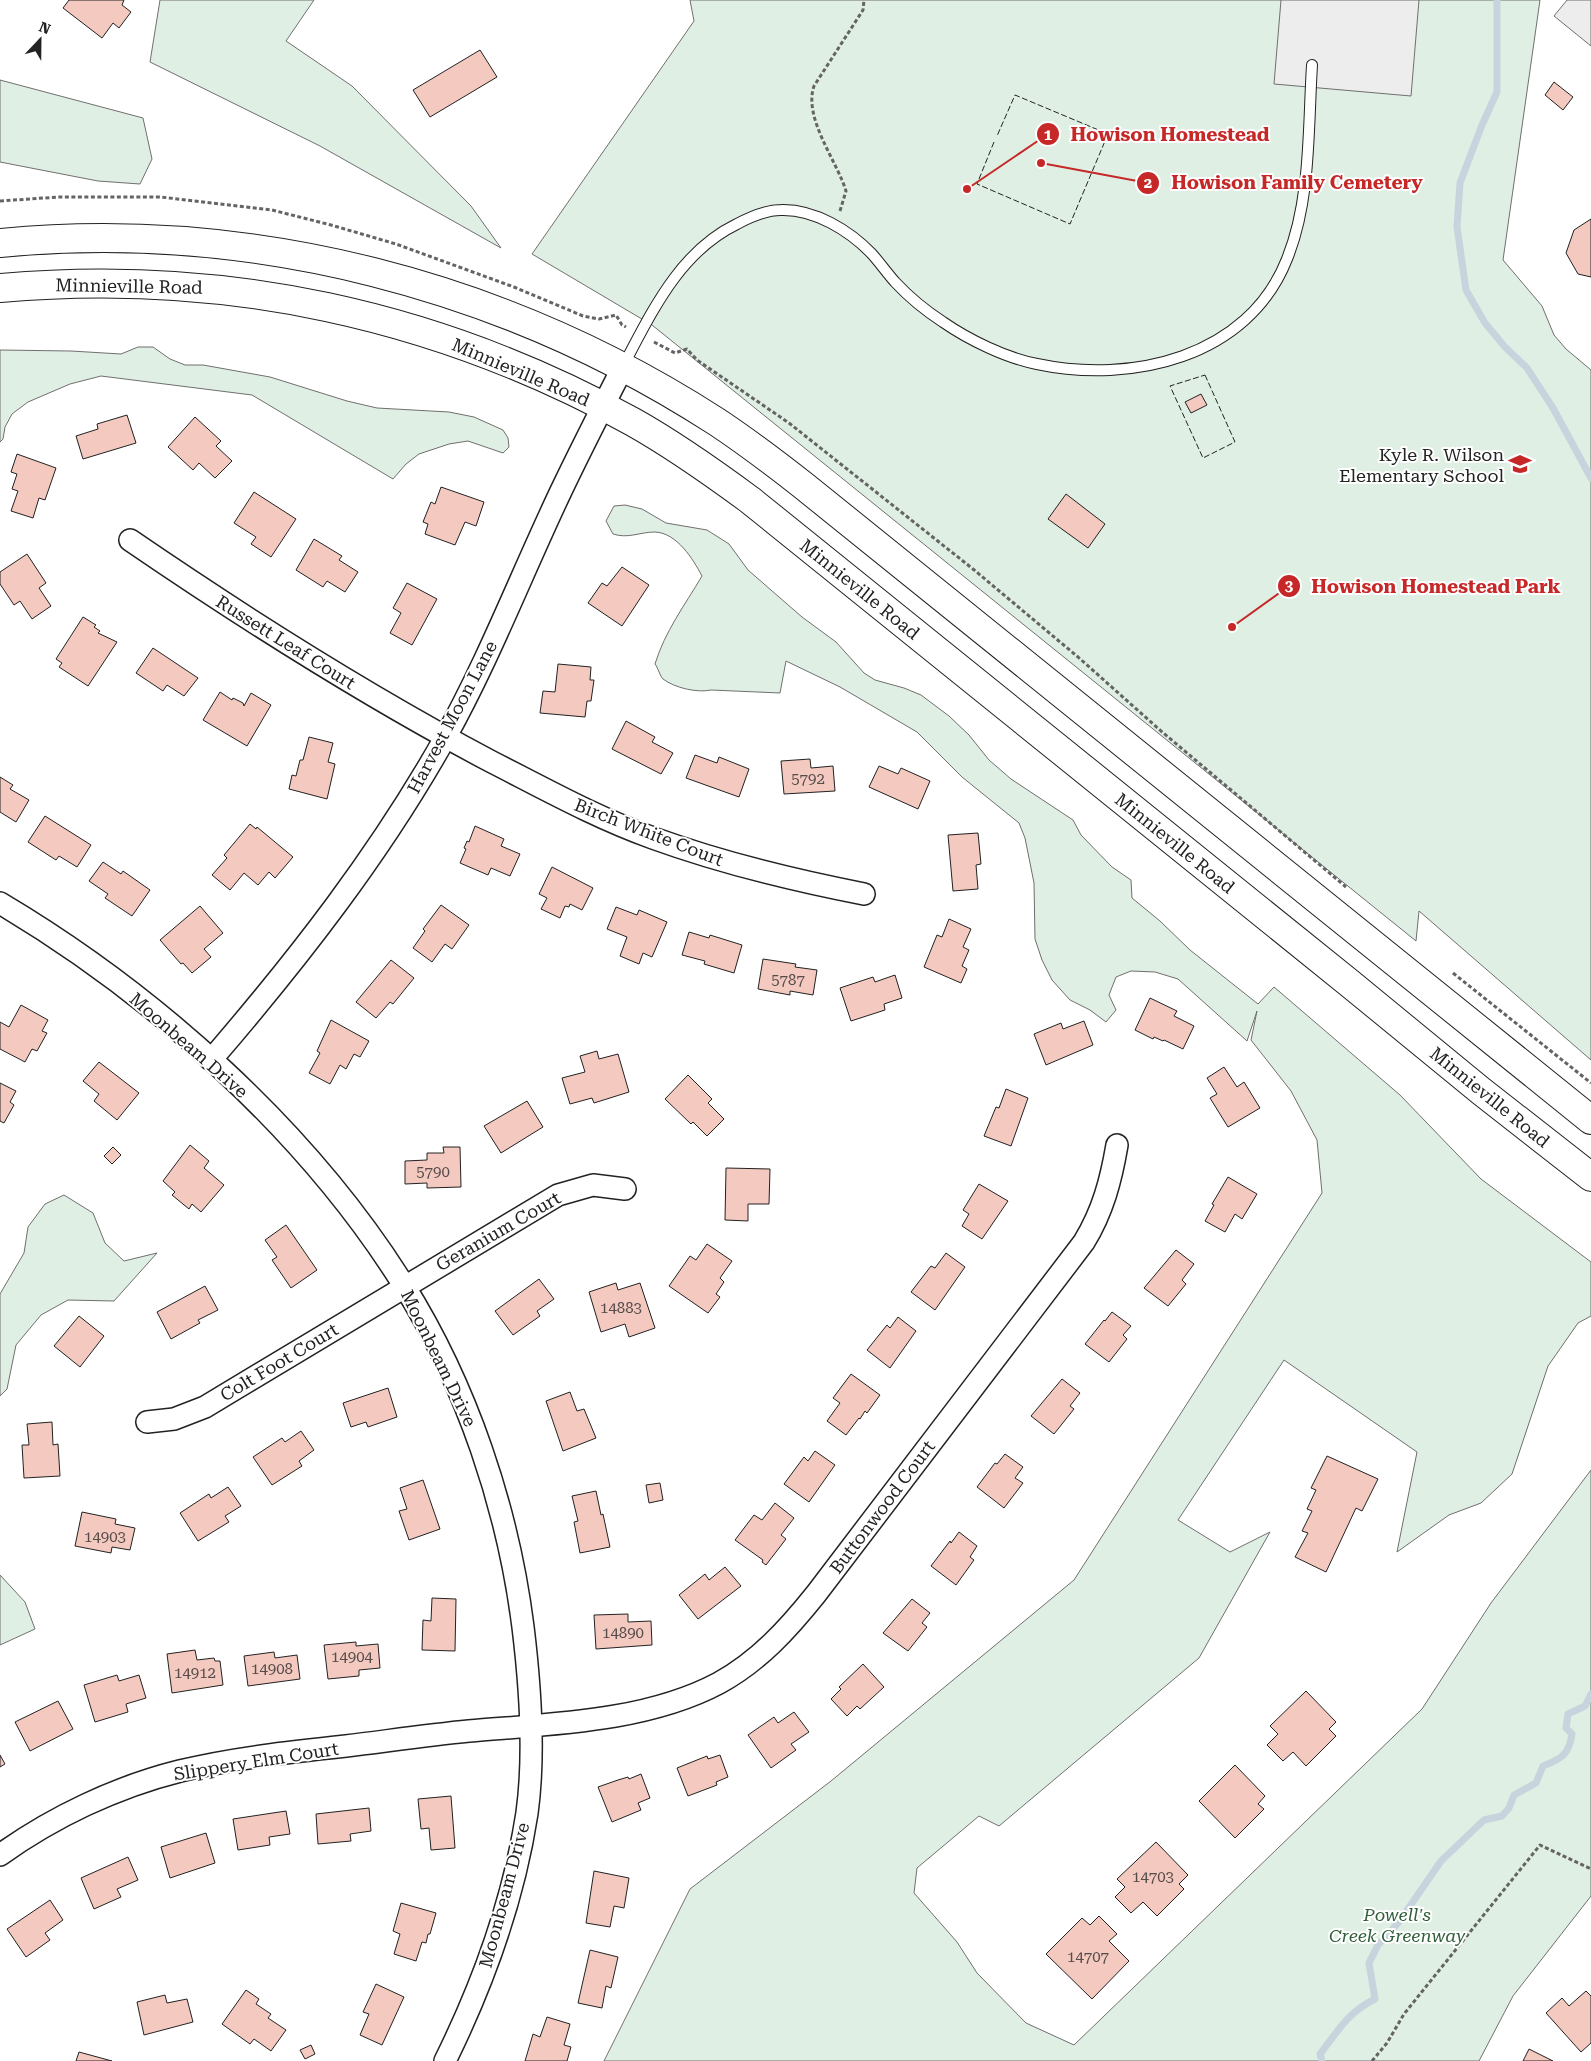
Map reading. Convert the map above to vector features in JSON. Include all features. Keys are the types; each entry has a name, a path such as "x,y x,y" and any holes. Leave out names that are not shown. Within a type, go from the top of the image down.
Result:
{"main road":[{"path":"0,242 84,237 140,238 234,246 308,257 389,275 481,304 553,333 623,367 718,422 797,480 1591,1120"},
{"name":"Minnieville Road","path":"0,288 89,283 167,284 234,290 306,302 380,320 458,344 568,389 603,406 682,452 750,500 1481,1091 1591,1177"}],"street":[{"name":"Harvest Moon Lane","path":"211,1060 277,983 338,903 395,820 445,737 495,636 561,491 623,367"},
{"name":"Russett Leaf Court","path":"130,540 222,603 316,662 445,737"},
{"name":"Birch White Court","path":"445,737 564,799 651,837 726,862 802,882 864,894"},
{"name":"Moonbeam Drive","path":"0,903 89,960 155,1011 211,1060 277,1125 333,1187 376,1244 404,1286 433,1338 462,1400 488,1473 519,1595 527,1662 530,1726 527,1810 519,1853 500,1923 476,1991 445,2061"},
{"name":"Buttonwood Court","path":"530,1726 652,1709 691,1696 739,1670 774,1642 816,1594 1084,1242 1107,1195 1117,1145"},
{"name":"Geranium Court","path":"404,1286 558,1195 593,1185 625,1190"},
{"name":"Colt Foot Court","path":"148,1422 174,1419 205,1407 404,1286"},
{"name":"Slippery Elm Court","path":"0,1854 55,1821 106,1797 180,1771 244,1759 323,1748 530,1726"}],"lane":[{"path":"623,367 663,293 678,272 700,248 724,230 751,217 780,210 801,212 822,218 871,253 896,283 919,305 944,323 999,352 1034,364 1071,370 1101,371 1143,368 1177,359 1204,348 1228,334 1253,312 1274,286 1287,261 1298,227 1303,199 1312,65"}],"path":[{"path":"834,226 846,191 823,140 811,105 811,96 814,86 863,10 864,0"},
{"path":"676,352 686,349 697,360 789,423 865,482 1078,656 1161,731 1353,893"},
{"path":"1452,973 1591,1083"},
{"path":"1372,2061 1387,2043 1404,2014 1540,1845 1591,1869"}],"green space":[{"path":"160,0 314,0 286,41 352,86 471,206 501,248 320,146 150,62"},
{"path":"690,0 1540,0 1503,260 1542,306 1554,335 1566,349 1591,370 1591,1060 1419,911 1416,941 652,325 532,254 694,21"},
{"path":"0,80 143,118 152,159 140,184 98,181 0,162"},
{"path":"138,347 153,347 170,359 185,365 203,365 270,377 347,401 377,408 449,412 474,417 503,430 508,438 509,447 503,453 468,441 449,444 419,454 406,464 393,479 252,395 101,376 70,384 28,402 12,414 5,427 3,439 0,442 0,350 121,354"},
{"name":"Powell's Creek Greenway","path":"625,505 642,509 666,523 707,530 729,544 748,570 802,617 836,642 864,673 875,680 921,695 949,716 969,735 989,760 1011,779 1073,820 1081,835 1112,867 1131,880 1132,898 1160,921 1190,950 1258,1004 1274,987 1400,1095 1481,1179 1591,1262 1591,1316 1578,1323 1548,1366 1512,1474 1481,1503 1449,1515 1397,1552 1417,1452 1284,1360 1178,1520 1230,1552 1270,1532 1199,1658 999,1826 979,1816 917,1868 914,1893 957,1942 977,1973 1026,2023 1074,2045 1422,1709 1491,1603 1591,1470 1591,1896 1513,1996 1479,2061 604,2061 690,1889 831,1781 1074,1580 1322,1193 1317,1140 1291,1091 1251,1040 1257,1011 1247,1041 1178,979 1155,972 1131,971 1116,977 1109,995 1116,1010 1106,1022 1090,1010 1070,1000 1052,980 1042,960 1035,939 1034,883 1025,838 1019,823 962,777 917,732 840,687 786,661 780,693 693,690 674,685 663,679 655,664 659,652 670,629 702,576 683,548 663,533 650,532 629,536 613,534 606,521 614,506"},
{"path":"64,1195 93,1213 105,1243 124,1261 157,1253 114,1301 68,1300 41,1315 16,1345 7,1389 0,1396 0,1294 24,1253 28,1227 45,1204"},
{"path":"0,1575 25,1602 35,1629 0,1645"}],"shaded area":[{"path":"1281,0 1419,0 1411,96 1274,84"},
{"path":"1567,0 1591,0 1591,46 1554,16"}],"building":[{"path":"69,0 124,0 122,5 131,12 119,28 113,23 102,38 63,8"},
{"path":"480,50 497,77 430,117 413,90"},
{"path":"1554,82 1573,97 1563,110 1545,95"},
{"path":"1591,219 1591,277 1578,274 1566,253 1574,230"},
{"path":"1201,394 1207,405 1191,413 1185,402"},
{"path":"127,415 136,443 83,459 76,436 98,429 97,424"},
{"path":"195,417 221,441 216,446 232,461 215,478 199,463 193,470 168,447"},
{"path":"17,454 56,468 45,500 39,498 33,518 11,511 18,491 12,489 17,474 11,472"},
{"path":"441,487 484,502 476,526 465,522 455,545 425,534 428,524 423,522 431,502 435,504"},
{"path":"254,492 296,519 271,557 251,544 256,537 234,523"},
{"path":"1066,494 1105,524 1088,548 1048,519"},
{"path":"314,539 342,556 339,560 358,572 345,592 327,581 323,587 296,570"},
{"path":"27,554 46,583 39,588 51,606 32,619 20,601 14,605 0,584 0,572"},
{"path":"622,567 649,585 622,626 588,603 602,583 607,586"},
{"path":"407,583 437,599 412,645 390,633 401,613 393,608"},
{"path":"83,617 96,625 94,627 100,631 98,633 117,642 88,686 59,667 62,663 56,659"},
{"path":"153,648 198,678 184,696 167,685 163,691 136,673"},
{"path":"558,664 591,667 590,680 594,680 591,701 587,701 585,717 540,713 543,691 555,692"},
{"path":"220,692 232,700 233,698 243,703 244,706 251,693 271,705 247,746 203,720"},
{"path":"626,721 655,737 652,742 673,753 661,774 612,749"},
{"path":"309,737 333,743 328,762 335,764 327,799 289,789 292,775 296,776 300,760 303,760"},
{"path":"695,755 717,763 719,757 749,769 739,797 686,778"},
{"path":"810,759 811,768 833,766 835,791 784,794 781,761"},
{"path":"879,766 898,774 901,768 930,781 918,809 869,787"},
{"path":"0,777 13,785 10,789 29,800 16,822 0,812"},
{"path":"45,816 91,845 77,867 59,856 56,860 28,842"},
{"path":"250,824 256,829 257,827 293,857 275,878 269,872 258,885 244,873 230,890 212,875 227,858 224,855"},
{"path":"475,826 504,839 501,846 520,854 510,876 491,868 488,875 460,863 466,849 464,848 467,841 469,842"},
{"path":"978,833 981,864 976,865 978,889 953,891 948,835"},
{"path":"103,862 121,874 123,871 150,890 132,916 105,898 108,894 89,881"},
{"path":"552,867 593,888 582,910 570,904 569,907 565,906 560,918 541,909 547,898 539,894"},
{"path":"441,905 469,925 452,949 445,944 432,962 413,948 425,931 423,929"},
{"path":"200,906 223,933 204,949 211,957 192,973 183,963 181,964 160,940"},
{"path":"616,907 637,915 639,910 667,922 652,957 643,953 639,964 620,956 627,937 607,929"},
{"path":"949,919 971,929 963,947 969,950 962,966 967,969 961,983 924,967 937,935 942,937"},
{"path":"689,932 709,938 710,935 742,945 734,973 704,964 705,961 682,955"},
{"path":"763,959 796,964 795,967 817,970 813,995 790,991 790,995 758,989"},
{"path":"391,960 414,978 393,1004 390,1002 376,1018 356,1002"},
{"path":"895,975 902,998 884,1004 885,1010 851,1021 840,988 873,977 875,982"},
{"path":"1150,998 1177,1011 1174,1016 1194,1026 1183,1049 1164,1040 1154,1037 1153,1039 1135,1030"},
{"path":"21,1005 48,1020 42,1031 47,1033 37,1051 32,1049 25,1062 0,1049 0,1022 9,1027"},
{"path":"331,1020 369,1041 360,1057 354,1054 346,1069 340,1065 330,1084 309,1073 320,1053 317,1051"},
{"path":"1084,1021 1093,1045 1046,1065 1034,1034 1061,1023 1063,1029"},
{"path":"597,1051 599,1059 618,1054 629,1092 594,1103 592,1098 570,1104 562,1078 585,1072 580,1056"},
{"path":"99,1062 139,1093 117,1120 94,1101 99,1094 83,1081"},
{"path":"1224,1067 1237,1087 1244,1082 1260,1108 1228,1127 1210,1098 1217,1094 1207,1078"},
{"path":"688,1075 712,1099 708,1103 724,1119 707,1136 693,1122 691,1124 665,1099"},
{"path":"0,1083 16,1091 10,1102 14,1105 4,1123 0,1121"},
{"path":"1006,1089 1028,1098 1011,1146 984,1136 996,1107 999,1108"},
{"path":"527,1101 543,1127 501,1153 484,1126"},
{"path":"190,1145 209,1161 204,1168 224,1185 201,1212 192,1204 189,1209 172,1195 175,1192 163,1181"},
{"path":"113,1147 121,1155 112,1164 104,1156"},
{"path":"443,1147 460,1147 461,1187 427,1188 427,1183 405,1184 405,1161 427,1160 427,1153 444,1153"},
{"path":"726,1168 770,1169 769,1204 748,1204 748,1221 725,1220"},
{"path":"1228,1177 1257,1194 1242,1219 1235,1214 1225,1232 1205,1221 1214,1205 1212,1204"},
{"path":"979,1184 1008,1201 982,1239 962,1226 969,1214 963,1210"},
{"path":"286,1225 317,1270 291,1288 272,1260 277,1257 265,1240"},
{"path":"707,1244 732,1261 720,1278 724,1282 716,1294 720,1297 708,1313 669,1286 690,1256 696,1260"},
{"path":"1176,1250 1194,1264 1182,1280 1186,1284 1168,1306 1144,1288"},
{"path":"946,1253 965,1267 935,1310 911,1292 931,1266 935,1268"},
{"path":"539,1279 554,1299 537,1311 540,1316 513,1335 495,1311"},
{"path":"616,1283 618,1290 640,1283 655,1328 629,1337 625,1324 601,1332 589,1292"},
{"path":"205,1286 218,1310 198,1320 200,1323 171,1339 157,1312"},
{"path":"1112,1312 1131,1326 1123,1335 1127,1339 1109,1362 1085,1344"},
{"path":"79,1316 104,1336 80,1367 54,1346"},
{"path":"898,1317 916,1331 890,1368 867,1350 887,1325 890,1328"},
{"path":"851,1374 880,1395 867,1413 865,1411 846,1435 827,1421 840,1403 833,1398"},
{"path":"1062,1379 1080,1393 1070,1406 1074,1409 1054,1434 1031,1416"},
{"path":"388,1388 397,1417 368,1427 366,1422 351,1427 343,1403"},
{"path":"570,1392 577,1411 584,1409 596,1438 563,1451 546,1401"},
{"path":"52,1422 53,1445 58,1444 60,1476 24,1478 22,1445 29,1445 27,1424"},
{"path":"301,1431 314,1450 299,1461 302,1466 272,1485 253,1457 282,1438 285,1442"},
{"path":"815,1451 835,1465 809,1502 784,1484 804,1457 808,1461"},
{"path":"1005,1454 1023,1467 1015,1478 1023,1483 1004,1508 977,1487 995,1463 997,1464"},
{"path":"1327,1456 1378,1479 1362,1511 1356,1508 1326,1572 1295,1557 1308,1533 1302,1531 1312,1511 1307,1509 1316,1490 1311,1488"},
{"path":"423,1480 440,1529 409,1540 399,1511 407,1509 400,1488"},
{"path":"660,1483 663,1500 649,1503 646,1485"},
{"path":"228,1487 241,1506 225,1516 229,1522 198,1541 180,1513 209,1494 211,1498"},
{"path":"596,1491 610,1547 580,1553 574,1522 578,1521 572,1496"},
{"path":"775,1503 794,1518 781,1535 786,1539 766,1565 762,1562 763,1560 735,1540 754,1515 762,1520"},
{"path":"82,1512 116,1519 115,1524 135,1528 130,1550 112,1547 111,1553 75,1546"},
{"path":"959,1532 977,1546 970,1557 974,1560 956,1585 931,1566"},
{"path":"725,1567 741,1586 698,1619 679,1595 705,1574 709,1580"},
{"path":"432,1598 456,1599 455,1651 422,1650 423,1620 431,1621"},
{"path":"912,1599 930,1613 922,1623 927,1627 908,1651 883,1633"},
{"path":"628,1614 628,1622 651,1621 652,1645 596,1649 594,1615"},
{"path":"356,1642 356,1646 378,1644 380,1668 359,1670 359,1676 328,1679 324,1645"},
{"path":"195,1650 197,1660 214,1658 215,1661 220,1661 223,1685 172,1693 167,1654"},
{"path":"274,1652 275,1658 297,1655 300,1679 248,1686 244,1656"},
{"path":"863,1664 884,1687 860,1709 857,1706 847,1716 831,1699 841,1689 839,1687"},
{"path":"117,1675 119,1681 139,1675 146,1698 126,1704 128,1712 95,1722 84,1685"},
{"path":"1306,1691 1336,1722 1329,1729 1336,1736 1306,1766 1293,1752 1283,1761 1267,1745 1278,1734 1270,1726"},
{"path":"58,1701 73,1729 30,1751 15,1722"},
{"path":"794,1712 809,1732 791,1744 796,1750 771,1768 748,1735 774,1717 778,1723"},
{"path":"0,1755 5,1764 0,1767"},
{"path":"720,1755 728,1777 716,1782 717,1785 688,1796 677,1768 707,1756 708,1759"},
{"path":"1235,1765 1265,1796 1258,1804 1264,1809 1235,1838 1199,1801"},
{"path":"641,1774 650,1798 638,1803 641,1810 612,1822 598,1787"},
{"path":"451,1796 455,1848 431,1850 429,1828 421,1829 418,1799"},
{"path":"369,1808 371,1831 350,1834 351,1841 318,1844 316,1814"},
{"path":"286,1811 290,1834 269,1837 270,1845 238,1850 233,1819"},
{"path":"206,1833 215,1863 170,1878 161,1847"},
{"path":"1156,1842 1188,1875 1179,1884 1184,1889 1157,1916 1143,1902 1131,1913 1115,1897 1125,1887 1117,1879"},
{"path":"128,1857 138,1880 117,1889 121,1897 94,1909 81,1878"},
{"path":"594,1871 629,1878 624,1908 614,1906 610,1927 586,1923"},
{"path":"50,1900 63,1920 45,1933 50,1940 26,1957 7,1929"},
{"path":"401,1903 436,1913 430,1934 428,1934 426,1943 422,1942 416,1961 394,1954 400,1934 393,1931"},
{"path":"1099,1916 1117,1934 1109,1941 1129,1961 1092,1999 1046,1954 1082,1918 1090,1925"},
{"path":"590,1950 618,1957 611,1988 606,1986 602,2008 578,2003"},
{"path":"376,1984 404,1997 382,2045 360,2035 369,2014 363,2012"},
{"path":"246,1990 259,1999 256,2004 271,2014 268,2018 286,2030 271,2051 254,2039 250,2044 222,2024"},
{"path":"1586,1991 1591,1996 1591,2043 1581,2052 1546,2013 1562,1998 1569,2006"},
{"path":"165,1995 167,2003 187,1999 193,2022 144,2035 137,2002"},
{"path":"547,2017 570,2024 564,2045 571,2047 567,2061 525,2061 533,2034 540,2037"},
{"path":"311,2045 315,2054 305,2059 300,2050"},
{"path":"1529,2049 1553,2061 1523,2061"},
{"path":"79,2052 112,2061 76,2061"}],"waterway":[{"path":"1497,0 1497,92 1460,183 1457,227 1466,290 1485,323 1505,347 1527,368 1553,408 1591,478"},
{"path":"1322,2061 1320,2054 1344,2023 1357,2010 1375,1999 1369,1963 1378,1945 1399,1922 1441,1861 1484,1820 1502,1816 1509,1808 1514,1795 1536,1783 1543,1766 1555,1761 1566,1752 1572,1734 1566,1728 1568,1714 1585,1706 1591,1694"}],"fence":[{"path":"994,142 977,184 1070,224 1108,134 1015,95 997,136"},
{"path":"1205,375 1235,442 1203,458 1170,386 1205,375"}],"place":[{"name":"Howison Family Cemetery","path":"1041,163"},
{"name":"Howison Homestead","path":"967,189"},
{"name":"Kyle R. Wilson Elementary School","path":"1520,464"},
{"name":"Howison Homestead Park","path":"1232,627"}]}
